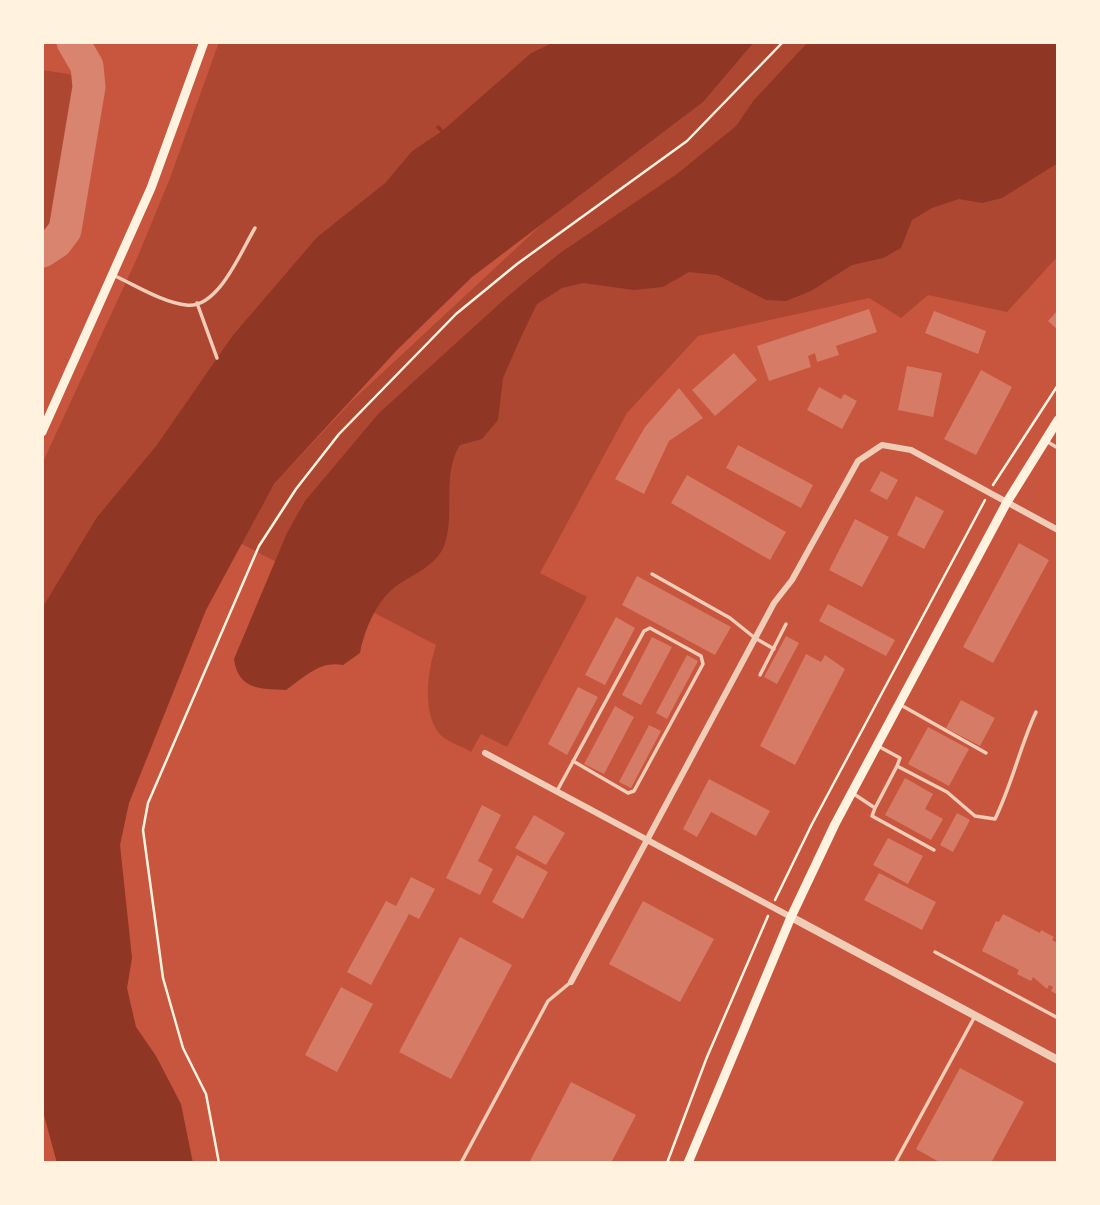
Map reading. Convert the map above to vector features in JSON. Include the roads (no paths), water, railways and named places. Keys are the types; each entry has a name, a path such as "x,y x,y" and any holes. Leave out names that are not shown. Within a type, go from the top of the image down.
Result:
{"main road":[{"path":"42,432 151,188 204,42"},
{"path":"688,1163 791,917 852,792 1007,502 1058,420"}],"street":[{"path":"571,982 755,638 858,461 882,445 911,450 1058,530"},
{"path":"485,752 1058,1060"}],"lane":[{"path":"113,275 188,306 208,299 221,288 254,228"},
{"path":"197,303 217,358"},
{"path":"1044,440 1058,447"},
{"path":"652,574 730,618 774,649"},
{"path":"760,675 786,624"},
{"path":"557,791 573,761 644,631 650,628 701,656 703,664 634,791 628,793 573,761"},
{"path":"899,704 986,753"},
{"path":"897,766 947,792 975,816 995,819 1014,781 1014,764 1036,712"},
{"path":"877,745 900,758 872,816 934,850"},
{"path":"852,792 875,808"},
{"path":"935,952 1058,1018"},
{"path":"461,1163 548,1001 571,982"},
{"path":"895,1163 975,1016"}],"waterway":[{"path":"438,127 442,131"}]}
